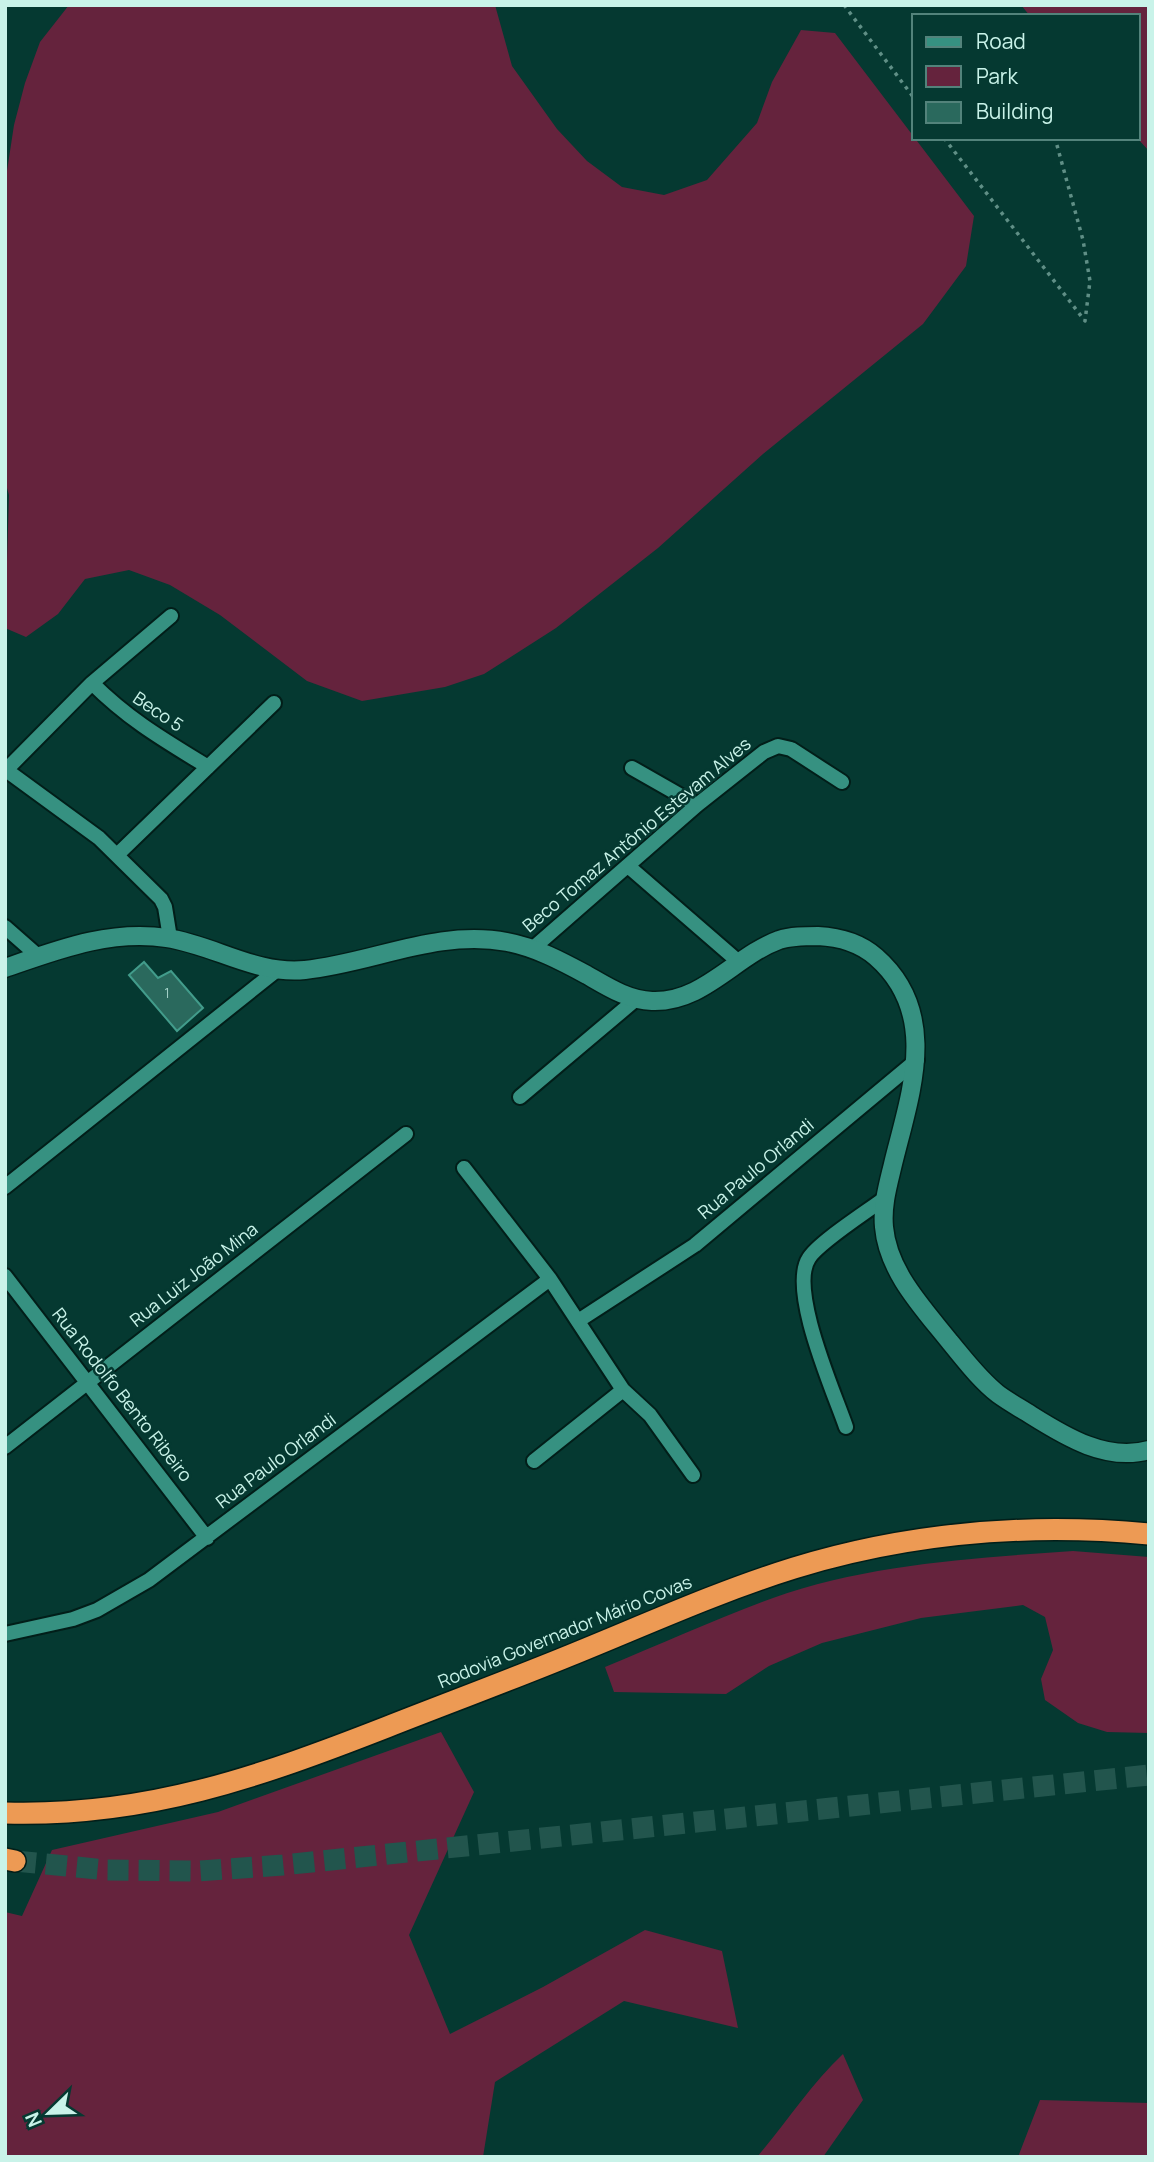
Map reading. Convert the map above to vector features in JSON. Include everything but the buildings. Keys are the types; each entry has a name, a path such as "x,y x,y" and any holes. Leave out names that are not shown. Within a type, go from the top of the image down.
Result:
{"highway":[{"name":"Rodovia Governador Mário Covas","path":"5,1813 110,1809 155,1802 254,1777 535,1670 693,1604 796,1568 853,1553 979,1532 1093,1529 1149,1534"}],"street":[{"path":"170,938 161,899 117,855 76,820 5,771 92,682 171,616"},
{"name":"Beco 5","path":"92,682 134,721 208,767"},
{"path":"117,855 274,703"},
{"name":"Beco Tomaz Antônio Estevam Alves","path":"531,950 750,761 778,746 792,749 842,782"},
{"path":"632,768 697,805"},
{"path":"628,866 740,963"},
{"path":"5,927 38,956"},
{"path":"5,968 38,956 119,936 170,938 277,970 303,970 414,945 475,939 510,942 561,961 635,1000 658,1002 685,996 781,939 831,937 856,944 876,956 903,989 916,1036 917,1060 885,1198 884,1226 889,1252 901,1277 976,1374 998,1394 1050,1427 1084,1444 1115,1454 1149,1450"},
{"path":"5,1187 277,970"},
{"path":"520,1097 635,1000"},
{"name":"Rua Paulo Orlandi","path":"578,1321 695,1245 917,1060"},
{"name":"Rua Luiz João Mina","path":"5,1447 406,1134"},
{"path":"464,1168 550,1279 623,1390 650,1415 693,1475"},
{"path":"846,1427 807,1314 802,1292 803,1274 808,1258 821,1245 885,1198"},
{"name":"Rua Rodolfo Bento Ribeiro","path":"5,1276 207,1538"},
{"name":"Rua Paulo Orlandi","path":"5,1634 73,1619 97,1610 149,1580 550,1279"},
{"path":"534,1461 623,1390"}],"path":[{"path":"844,5 912,95"},
{"path":"946,140 1085,321 1090,281 1083,240 1056,140"}],"green space":[{"path":"69,5 495,5 512,66 557,129 587,161 622,187 664,195 707,180 757,123 772,82 801,30 835,33 912,134 912,140 916,140 974,216 966,266 923,324 763,454 658,548 556,628 484,674 445,687 362,701 307,681 220,615 170,585 129,570 85,579 58,614 26,637 5,628 9,495 5,481 5,184 14,125 40,42"},
{"path":"1021,5 1149,5 1149,151 1139,140 1140,14 1028,14"},
{"path":"1073,1551 1149,1557 1149,1733 1107,1732 1078,1723 1045,1700 1041,1679 1053,1650 1045,1617 1023,1605 921,1618 822,1643 769,1666 726,1694 614,1692 605,1667 773,1598 846,1577 921,1564"},
{"path":"441,1732 474,1792 409,1935 450,2034 543,1987 645,1930 722,1951 738,2028 624,2001 495,2082 483,2157 5,2157 5,1912 22,1916 52,1850 218,1812"},
{"path":"843,2054 863,2100 823,2157 757,2157 809,2091"},
{"path":"1040,2100 1149,2103 1149,2157 1018,2157"}],"tunnel":[{"path":"15,1861 107,1870 199,1871 283,1865 1149,1775"}]}
